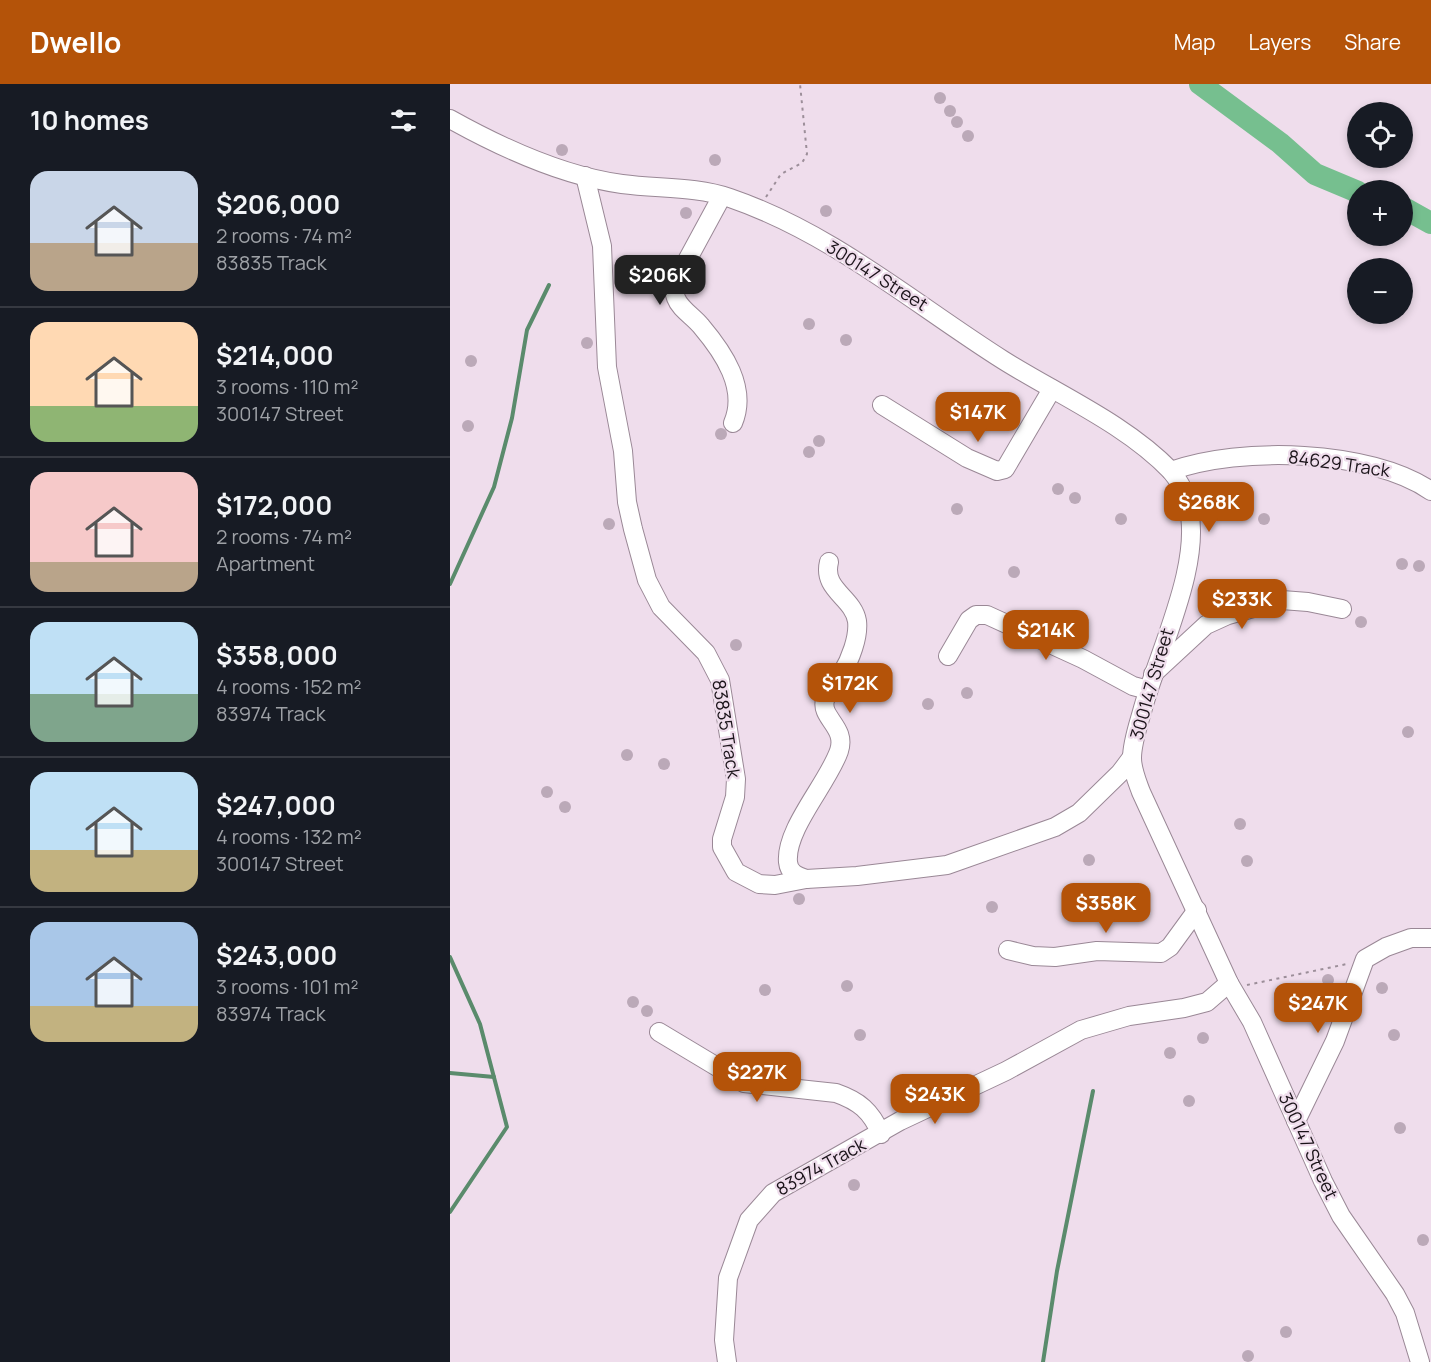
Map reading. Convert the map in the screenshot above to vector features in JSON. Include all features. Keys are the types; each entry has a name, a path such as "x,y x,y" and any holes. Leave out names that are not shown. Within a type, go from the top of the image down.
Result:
{"street":[{"name":"300147 Street","path":"450,119 493,143 585,176 622,184 677,187 722,196 759,210 852,256 1001,358 1122,432 1171,471 1186,498 1191,518 1190,554 1183,585 1150,683 1132,757 1141,792 1197,910 1236,984 1341,1216 1395,1294 1405,1313 1420,1362"},
{"name":"83835 Track","path":"585,176 602,246 606,367 623,451 627,502 647,580 661,607 705,653 720,680 736,779 735,797 722,839 722,847 736,872 746,879 775,885 806,879 856,876 947,865 1031,837 1079,813 1120,773 1132,757"},
{"path":"722,196 677,279 674,293 680,305 701,326 729,369 739,402 733,423"},
{"path":"882,405 967,458 997,471 1005,469 1052,389"},
{"name":"84629 Track","path":"1171,471 1194,463 1232,457 1275,455 1323,458 1402,474 1431,491"},
{"path":"806,879 795,875 790,868 789,854 800,824 824,784 839,750 840,734 826,710 825,700 850,657 857,627 852,608 830,583 830,562"},
{"path":"948,656 969,620 976,615 987,615 1083,659 1118,679 1150,683 1206,625 1228,615 1282,600 1342,609"},
{"path":"1008,950 1033,956 1055,957 1097,951 1161,952 1170,947 1197,910"},
{"path":"1296,1120 1335,1041 1365,959 1386,947 1411,938 1431,938"},
{"name":"83974 Track","path":"727,1362 724,1340 728,1278 741,1239 759,1206 773,1193 881,1134 900,1121 1006,1071 1082,1030 1129,1016 1184,1008 1207,1002 1236,984"},
{"path":"659,1032 744,1083 836,1093 848,1097 868,1110 881,1134"}],"path":[{"path":"759,210 776,179 802,163 807,154 800,84"},
{"path":"1236,984 1312,973 1365,959"}],"building":[{"path":"942,92 945,93 945,103 938,104 935,103 934,96 935,93"},
{"path":"952,105 956,111 952,117 948,117 944,109"},
{"path":"959,116 962,117 962,127 955,128 952,127 951,120 952,117"},
{"path":"970,130 974,136 970,142 966,142 962,134"},
{"path":"564,144 567,145 567,155 560,156 557,155 556,148 557,145"},
{"path":"717,154 720,155 720,165 713,166 710,165 709,158 710,155"},
{"path":"828,205 831,206 831,216 824,217 821,216 820,209 821,206"},
{"path":"688,207 691,208 691,218 684,219 681,218 680,211 681,208"},
{"path":"666,263 669,264 669,274 662,275 659,274 658,267 659,264"},
{"path":"811,318 815,324 811,330 807,330 803,322"},
{"path":"848,334 851,335 851,345 844,346 841,345 840,338 841,335"},
{"path":"589,337 592,338 592,348 585,349 582,348 581,341 582,338"},
{"path":"473,355 476,356 476,366 469,367 466,366 465,359 466,356"},
{"path":"470,420 473,421 473,431 466,432 463,431 462,424 463,421"},
{"path":"723,428 727,434 723,440 719,440 715,432"},
{"path":"821,435 824,436 824,446 817,447 814,446 813,439 814,436"},
{"path":"811,446 815,452 811,458 807,458 803,450"},
{"path":"1060,483 1063,484 1063,494 1056,495 1053,494 1052,487 1053,484"},
{"path":"1077,492 1080,493 1080,503 1073,504 1070,503 1069,496 1070,493"},
{"path":"959,503 962,504 962,514 955,515 952,514 951,507 952,504"},
{"path":"1123,513 1126,514 1126,524 1119,525 1116,524 1115,517 1116,514"},
{"path":"1266,513 1269,514 1269,524 1262,525 1259,524 1258,517 1259,514"},
{"path":"611,518 614,519 614,529 607,530 604,529 603,522 604,519"},
{"path":"1404,558 1407,559 1407,569 1400,570 1397,569 1396,562 1397,559"},
{"path":"1421,560 1424,561 1424,571 1417,572 1414,571 1413,564 1414,561"},
{"path":"1016,566 1019,567 1019,577 1012,578 1009,577 1008,570 1009,567"},
{"path":"1363,616 1366,617 1366,627 1359,628 1356,627 1355,620 1356,617"},
{"path":"738,639 741,640 741,650 734,651 731,650 730,643 731,640"},
{"path":"969,687 973,693 969,699 965,699 961,691"},
{"path":"930,698 933,699 933,709 926,710 923,709 922,702 923,699"},
{"path":"1410,726 1413,727 1413,737 1406,738 1403,737 1402,730 1403,727"},
{"path":"629,749 632,750 632,760 625,761 622,760 621,753 622,750"},
{"path":"666,758 669,759 669,769 662,770 659,769 658,762 659,759"},
{"path":"549,786 553,792 549,798 545,798 541,790"},
{"path":"567,801 570,802 570,812 563,813 560,812 559,805 560,802"},
{"path":"1242,818 1245,819 1245,829 1238,830 1235,829 1234,822 1235,819"},
{"path":"1091,854 1095,860 1091,866 1087,866 1083,858"},
{"path":"1249,855 1252,856 1252,866 1245,867 1242,866 1241,859 1242,856"},
{"path":"801,893 804,894 804,904 797,905 794,904 793,897 794,894"},
{"path":"994,901 997,902 997,912 990,913 987,912 986,905 987,902"},
{"path":"1330,974 1333,975 1333,985 1326,986 1323,985 1322,978 1323,975"},
{"path":"849,980 852,981 852,991 845,992 842,991 841,984 842,981"},
{"path":"1384,982 1387,983 1387,993 1380,994 1377,993 1376,986 1377,983"},
{"path":"767,984 770,985 770,995 763,996 760,995 759,988 760,985"},
{"path":"635,996 638,997 638,1007 631,1008 628,1007 627,1000 628,997"},
{"path":"649,1005 652,1006 652,1016 645,1017 642,1016 641,1009 642,1006"},
{"path":"862,1029 865,1030 865,1040 858,1041 855,1040 854,1033 855,1030"},
{"path":"1396,1029 1400,1035 1396,1041 1392,1041 1388,1033"},
{"path":"1205,1032 1208,1033 1208,1043 1201,1044 1198,1043 1197,1036 1198,1033"},
{"path":"1172,1047 1176,1053 1172,1059 1168,1059 1164,1051"},
{"path":"922,1079 925,1080 925,1090 918,1091 915,1090 914,1083 915,1080"},
{"path":"1191,1095 1194,1096 1194,1106 1187,1107 1184,1106 1183,1099 1184,1096"},
{"path":"1402,1122 1405,1123 1405,1133 1398,1134 1395,1133 1394,1126 1395,1123"},
{"path":"856,1179 860,1185 856,1191 852,1191 848,1183"},
{"path":"1425,1234 1428,1235 1428,1245 1421,1246 1418,1245 1417,1238 1418,1235"},
{"path":"1288,1326 1291,1327 1291,1337 1284,1338 1281,1337 1280,1330 1281,1327"},
{"path":"1250,1350 1254,1356 1250,1362 1246,1362 1242,1354"}],"waterway":[{"path":"1200,84 1280,143 1315,174 1347,187"},
{"path":"1413,213 1431,223"},
{"path":"450,584 494,487 512,418 527,330 549,285"},
{"path":"450,957 480,1024 507,1127 450,1212"},
{"path":"450,1073 494,1077"},
{"path":"1043,1362 1057,1271 1093,1091"}]}
